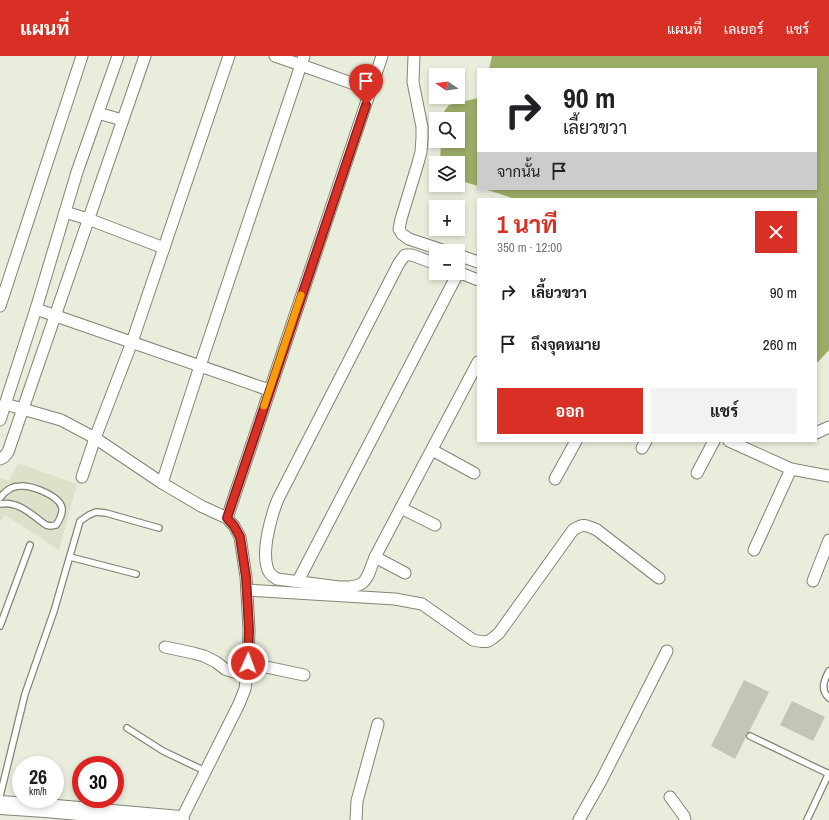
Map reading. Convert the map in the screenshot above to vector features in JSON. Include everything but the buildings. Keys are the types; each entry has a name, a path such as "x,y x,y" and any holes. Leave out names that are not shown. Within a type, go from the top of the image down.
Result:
{"main road":[{"path":"0,805 180,820"},
{"path":"0,817 180,820"}],"street":[{"path":"1,300 82,56"},
{"path":"0,420 36,309 77,172 118,56"},
{"path":"0,459 8,452 145,56"},
{"path":"82,477 95,438 132,342 228,56"},
{"path":"275,56 303,60 370,90"},
{"path":"227,518 382,56"},
{"path":"414,56 414,82 422,127 421,145 418,163 399,229 402,234 409,239 429,246"},
{"path":"162,483 303,60"},
{"path":"98,113 122,120"},
{"path":"65,212 88,219 164,248"},
{"path":"429,261 412,255 405,255 399,262 278,499 271,519 266,553 267,568 271,575 277,579 339,587 359,586 366,580 375,557 477,364"},
{"path":"465,257 477,262"},
{"path":"465,275 477,280"},
{"path":"298,581 454,280"},
{"path":"36,309 269,390"},
{"path":"5,404 61,420 95,438 162,483 201,506 227,518 234,526 240,537 246,577 249,629 248,663 245,689 239,704 180,820"},
{"path":"817,433 829,427"},
{"path":"556,479 575,442"},
{"path":"697,472 713,442"},
{"path":"732,442 791,468 823,476 829,476"},
{"path":"432,450 474,472"},
{"path":"754,550 791,468"},
{"path":"401,508 435,525"},
{"path":"246,590 407,600 422,604 473,640 482,642 491,641 499,633 573,530 580,525 587,525 596,530 659,578"},
{"path":"812,581 829,540"},
{"path":"375,557 405,573"},
{"path":"165,647 204,656 216,662 225,669 246,676"},
{"path":"579,820 602,779 667,651"},
{"path":"248,663 304,675"},
{"path":"356,820 357,801 378,724"},
{"path":"670,797 684,816 685,820"}],"lane":[{"path":"0,498 10,488 20,486 29,487 52,495 59,501 62,510 56,525 50,526 46,525 15,505 0,504"},
{"path":"0,796 25,694 54,611 80,521 96,512 106,513 159,528"},
{"path":"0,626 30,545"},
{"path":"70,557 136,574"},
{"path":"829,671 825,679 823,689 829,698"},
{"path":"127,728 162,751 205,771"},
{"path":"750,736 829,774 808,820"}],"shaded area":[{"path":"492,56 829,56 829,350 817,362 817,198 512,198 488,190 817,190 817,68 489,68"},
{"path":"477,98 477,186 465,182 465,156 440,156 441,148 465,148 465,112 444,112 449,105 465,104 465,101"},
{"path":"18,463 77,484 59,550 5,515 0,521 0,478 9,481"}],"slow traffic":[{"path":"264,406 301,295"}],"route":[{"path":"248,663 249,629 246,577 240,537 234,526 227,518 366,105"}]}
